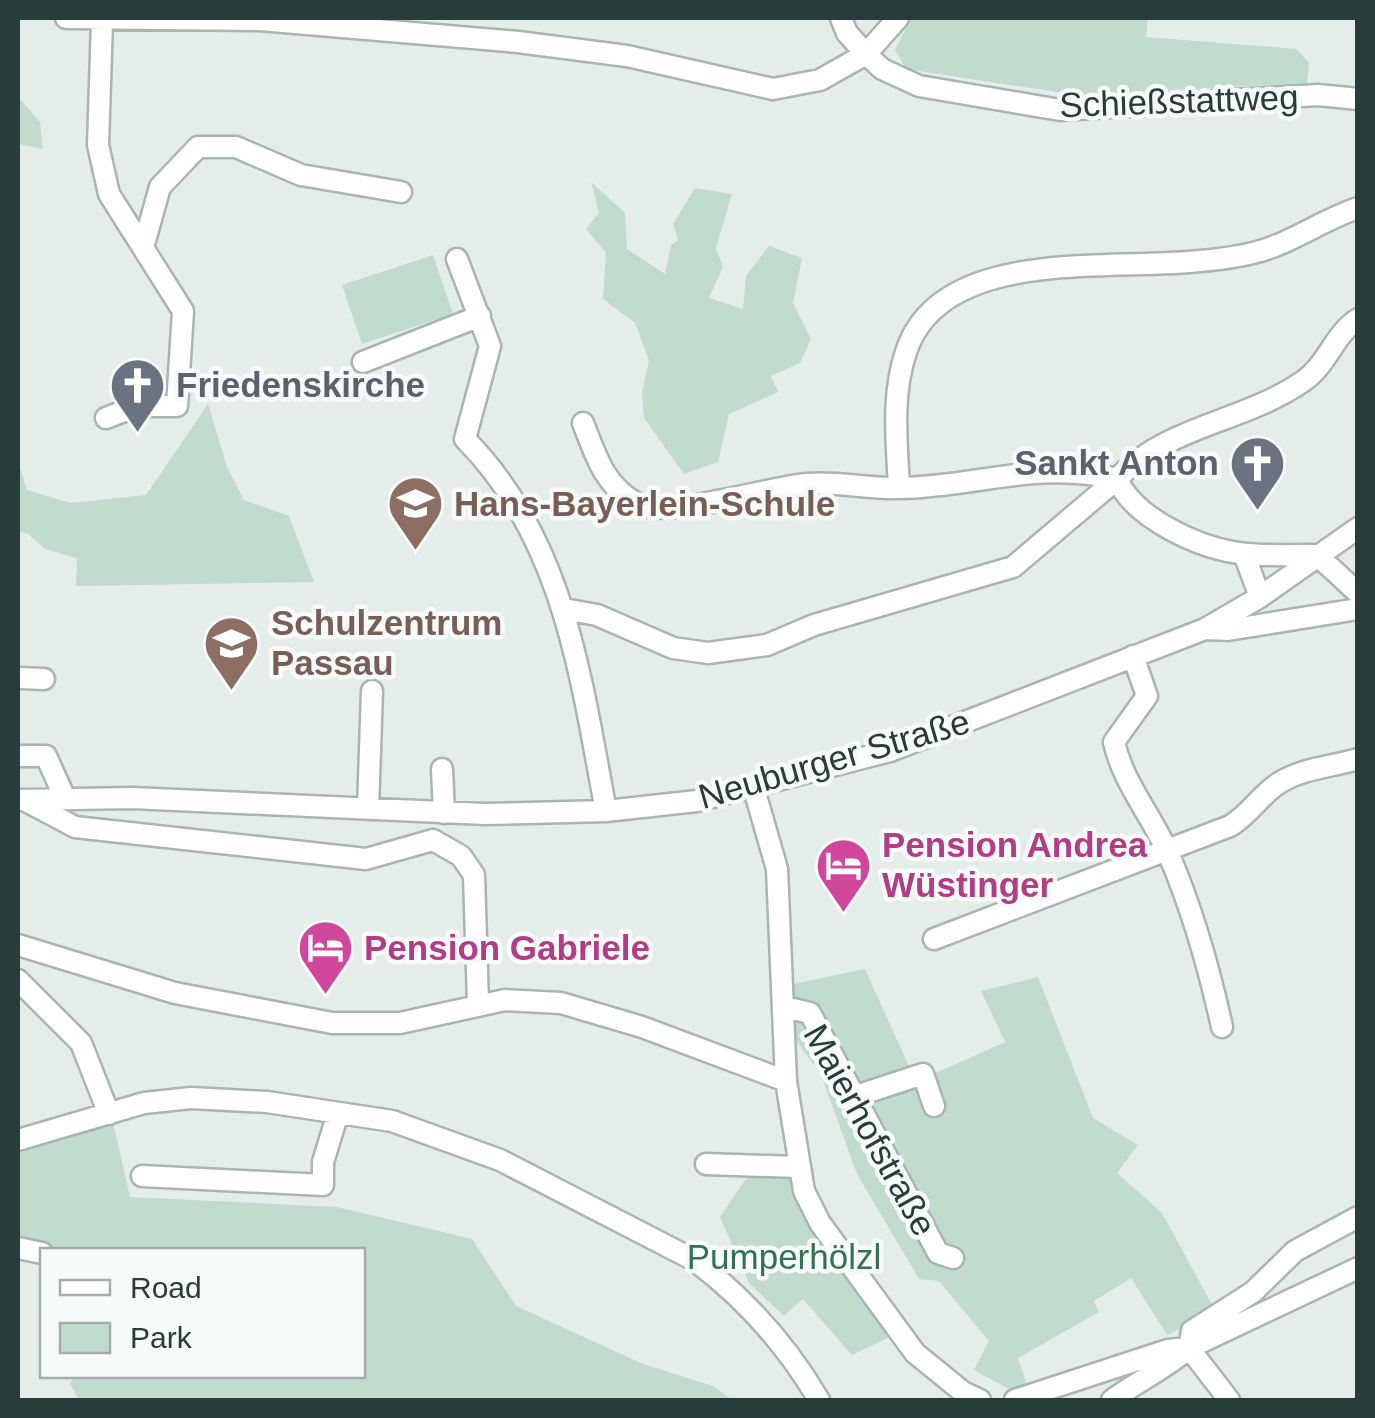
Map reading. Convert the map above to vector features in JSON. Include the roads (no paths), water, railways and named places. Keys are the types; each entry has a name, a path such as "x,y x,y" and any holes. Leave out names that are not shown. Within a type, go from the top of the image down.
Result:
{"street":[{"path":"66,18 260,19 502,40 627,56 773,89 820,80 866,54 898,18"},
{"path":"502,40 504,18"},
{"path":"841,18 847,33 866,54"},
{"path":"102,20 98,145 109,194 183,311 177,406 137,406 106,418"},
{"name":"Schießstattweg","path":"866,54 882,69 919,86 1060,110 1318,95 1358,99"},
{"path":"144,244 160,187 198,147 228,136"},
{"path":"198,147 236,147 301,175 401,192"},
{"path":"900,488 896,408 905,353 918,324 948,295 991,276 1202,261 1273,247 1321,220 1358,208"},
{"path":"457,259 490,346 465,439 498,476 545,555 564,609 606,810"},
{"path":"363,362 480,316"},
{"path":"564,609 597,615 673,648 708,652 767,644 1013,566 1134,460 1303,382 1328,358 1342,329 1358,319"},
{"path":"583,424 604,478 637,504 652,508 684,508 757,489 813,483 900,488 1052,468 1116,479"},
{"path":"1116,479 1125,498 1203,544 1244,554 1317,555 1358,593"},
{"name":"Neuburger Straße","path":"20,800 64,796 438,812 606,810 697,801 890,751 1206,628 1260,597 1358,528"},
{"path":"1244,554 1260,597"},
{"path":"1206,628 1228,630 1358,609"},
{"path":"1133,656 1147,696 1114,742 1118,763 1168,852 1205,950 1222,1027"},
{"path":"18,678 44,679"},
{"path":"368,809 372,691"},
{"path":"18,756 46,756 64,796"},
{"path":"934,940 1168,852 1240,820 1280,782 1358,759"},
{"path":"442,769 432,840 461,856 474,875 478,1003"},
{"name":"Maierhofstraße","path":"754,789 776,869 786,1082 797,1167 820,1222 915,1353 980,1400"},
{"name":"Neuburger Straße","path":"20,800 75,827 366,860 432,840"},
{"path":"18,945 175,993 332,1022 400,1023 478,1003 537,1001 586,1008 786,1082"},
{"path":"18,980 81,1043 109,1114"},
{"name":"Maierhofstraße","path":"784,1007 810,1013 938,1253 953,1258"},
{"path":"853,1097 923,1074 934,1106"},
{"path":"18,1140 109,1114 191,1098 267,1102 392,1121 467,1146 694,1260 778,1337 819,1400"},
{"path":"142,1176 323,1185 323,1162 338,1114"},
{"path":"706,1164 797,1167"},
{"path":"1229,1400 1189,1348 1192,1331 1253,1292 1295,1251 1358,1216"},
{"path":"1112,1400 1141,1378 1167,1368 1189,1348 1358,1268"},
{"path":"1015,1400 1039,1397 1168,1350 1189,1348"}],"place":[{"name":"Friedenskirche","path":"137,434"},
{"name":"Sankt Anton","path":"1258,512"},
{"name":"Hans-Bayerlein-Schule","path":"415,553"},
{"name":"Schulzentrum Passau","path":"232,692"},
{"name":"Pension Andrea Wüstinger","path":"843,914"},
{"name":"Pension Gabriele","path":"325,997"}],"park label":[{"name":"Pumperhölzl","path":"784,1257"}]}
